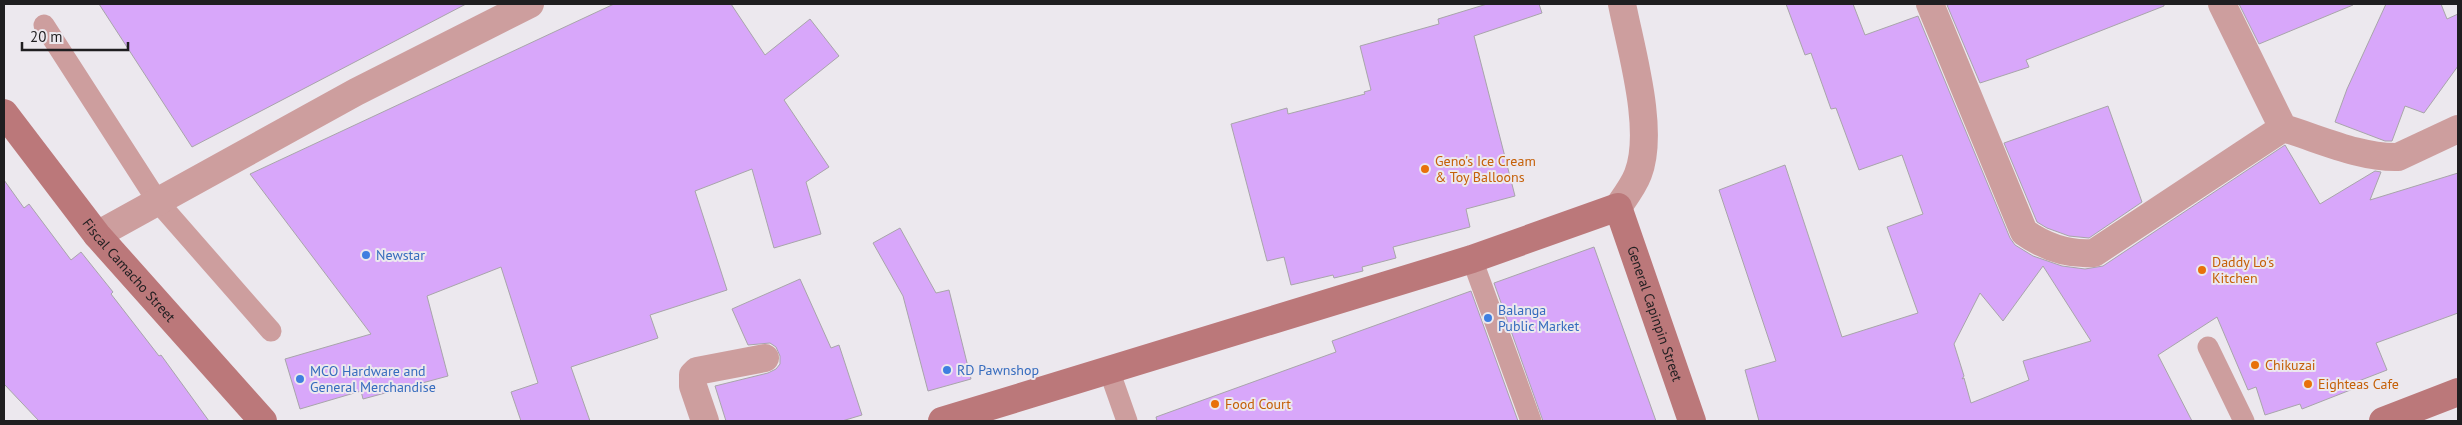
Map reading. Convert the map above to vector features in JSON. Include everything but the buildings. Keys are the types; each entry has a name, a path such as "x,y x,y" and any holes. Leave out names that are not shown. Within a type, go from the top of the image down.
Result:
{"street":[{"path":"97,235 356,92 530,4"},
{"path":"949,420 1472,259 1618,207 1638,175 1643,150 1642,105 1622,4"},
{"path":"1930,4 2024,232 2039,242 2075,255 2094,253 2284,128"},
{"path":"2222,4 2284,128 2373,156 2389,157 2398,157 2458,129"},
{"name":"Fiscal Camacho Street","path":"4,113 97,235 263,421"},
{"name":"General Capinpin Street","path":"1618,207 1692,421"},
{"path":"705,421 693,386 693,375 697,371 765,358"},
{"path":"2383,421 2458,392"}],"lane":[{"path":"44,25 158,202 271,331"},
{"path":"1472,259 1531,421"},
{"path":"2208,347 2244,421"},
{"path":"1109,370 1127,421"}],"place":[{"name":"Geno's Ice Cream & Toy Balloons","path":"1425,169"},
{"name":"Newstar","path":"366,255"},
{"name":"Daddy Lo's Kitchen","path":"2202,270"},
{"name":"Balanga Public Market","path":"1488,318"},
{"name":"Chikuzai","path":"2255,365"},
{"name":"RD Pawnshop","path":"947,370"},
{"name":"MCO Hardware and General Merchandise","path":"300,379"},
{"name":"Eighteas Cafe","path":"2308,384"},
{"name":"Food Court","path":"1215,404"}]}
